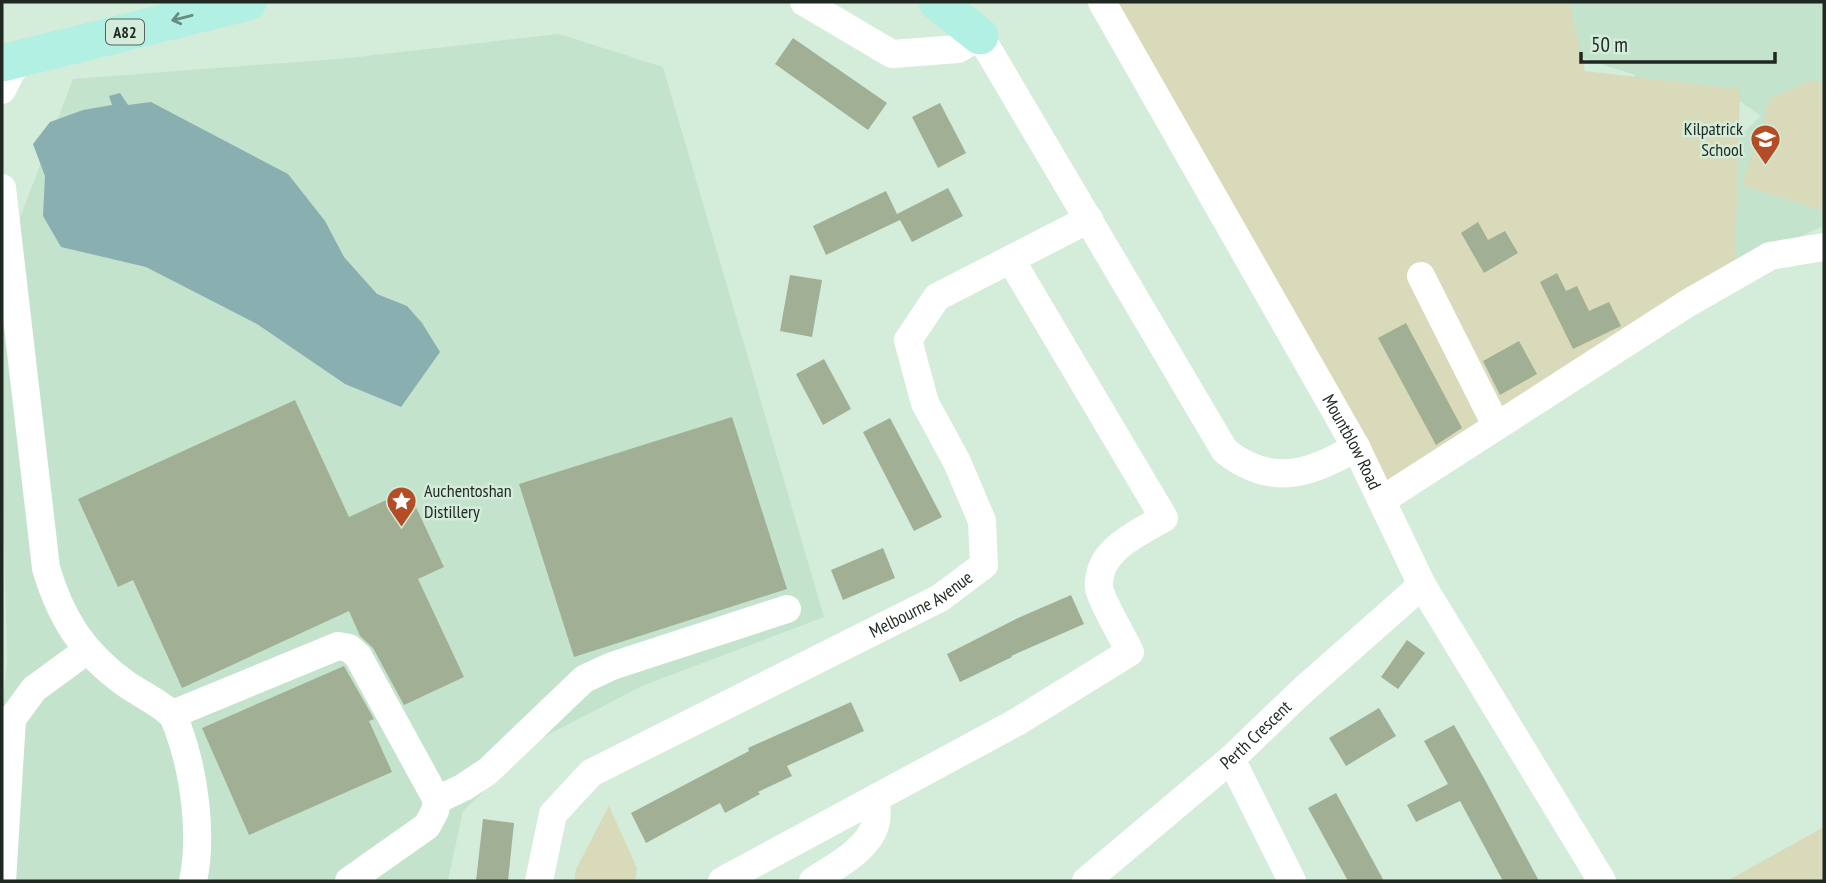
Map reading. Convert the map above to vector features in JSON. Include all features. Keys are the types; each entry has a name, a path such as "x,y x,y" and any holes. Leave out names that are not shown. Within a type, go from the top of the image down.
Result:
{"main road":[{"name":"A82","path":"12,61 248,2"},
{"path":"937,2 974,19"}],"street":[{"path":"804,2 892,54 958,49 974,19"},
{"name":"Mountblow Road","path":"1102,2 1356,447 1422,585 1602,881"},
{"path":"974,19 1225,451 1239,462 1255,468 1297,474 1321,467 1356,447"},
{"path":"2,90 11,72 12,61"},
{"path":"2,188 46,568 54,595 86,650 107,670 173,714 187,752 195,800 196,846 193,881"},
{"name":"Melbourne Avenue","path":"539,881 553,814 591,773 940,598 984,565 982,521 957,462 925,403 908,340 937,297 1089,219"},
{"path":"2,239 11,271"},
{"path":"1381,500 1688,303 1770,256 1824,247"},
{"path":"722,881 1015,723 1130,652 1099,589 1103,563 1121,543 1164,518 1012,260"},
{"path":"1421,276 1496,425"},
{"name":"Perth Crescent","path":"1086,881 1231,758 1422,585"},
{"path":"437,800 488,771 584,679 611,666 787,609"},
{"path":"173,714 338,646 349,648 358,656 437,800 427,826 349,881"},
{"path":"2,881 12,719 34,689 86,650"},
{"path":"1231,758 1292,881"},
{"path":"813,881 858,849 870,835 876,821 876,798"}],"shaded area":[{"path":"1102,2 1569,2 1585,71 1740,89 1735,266 1382,500"},
{"name":"Kilpatrick School","path":"1459,2 1824,2 1824,226 1709,276 1655,216 1761,116 1724,90 1633,83 1635,75 1551,48"},
{"name":"Auchentoshan Distillery","path":"559,34 663,67 824,617 642,686 536,741 463,811 448,881 2,881 2,708 7,662 2,438 2,265 73,79 349,58"},
{"path":"1812,80 1824,83 1822,210 1742,185 1770,98"},
{"path":"609,806 637,868 635,881 574,881 576,869"},
{"path":"1824,827 1824,881 1727,881"}],"water":[{"path":"120,93 128,105 151,102 288,174 325,221 344,257 377,294 407,306 422,323 440,352 401,407 345,384 257,324 146,267 61,247 43,216 45,176 33,144 50,122 83,110 112,105 109,96"}],"building":[{"path":"793,38 887,103 868,130 775,64"},
{"path":"940,103 966,153 938,168 912,117"},
{"path":"948,188 963,216 912,242 900,220 826,255 813,226 886,191 897,214"},
{"path":"1478,222 1488,240 1505,231 1518,253 1484,273 1461,233"},
{"path":"1557,273 1566,291 1577,286 1589,311 1609,302 1621,326 1573,349 1540,282"},
{"path":"790,275 822,280 812,337 780,331"},
{"path":"1406,323 1462,428 1436,445 1378,338"},
{"path":"1519,341 1537,374 1500,395 1483,361"},
{"path":"824,359 851,409 823,425 796,374"},
{"path":"295,400 349,517 408,490 444,567 418,579 464,677 404,705 373,648 360,636 349,611 182,688 133,580 118,587 78,499"},
{"path":"732,417 787,589 574,657 519,484"},
{"path":"890,418 942,517 914,531 863,432"},
{"path":"883,548 895,578 843,600 831,570"},
{"path":"1071,595 1084,624 960,682 947,654"},
{"path":"1407,640 1425,653 1398,689 1381,677"},
{"path":"344,666 374,719 369,721 392,772 249,835 202,728"},
{"path":"851,702 864,731 787,766 792,776 758,792 760,794 725,813 720,803 646,843 631,813 749,751 748,748"},
{"path":"1379,708 1396,736 1346,766 1329,738"},
{"path":"1454,725 1539,881 1503,881 1460,801 1416,822 1407,805 1448,784 1424,741"},
{"path":"1336,793 1384,881 1348,881 1308,808"},
{"path":"483,819 514,823 508,881 476,881"}],"place":[{"name":"Kilpatrick School","path":"1766,166"},
{"name":"Auchentoshan Distillery","path":"401,528"}]}
